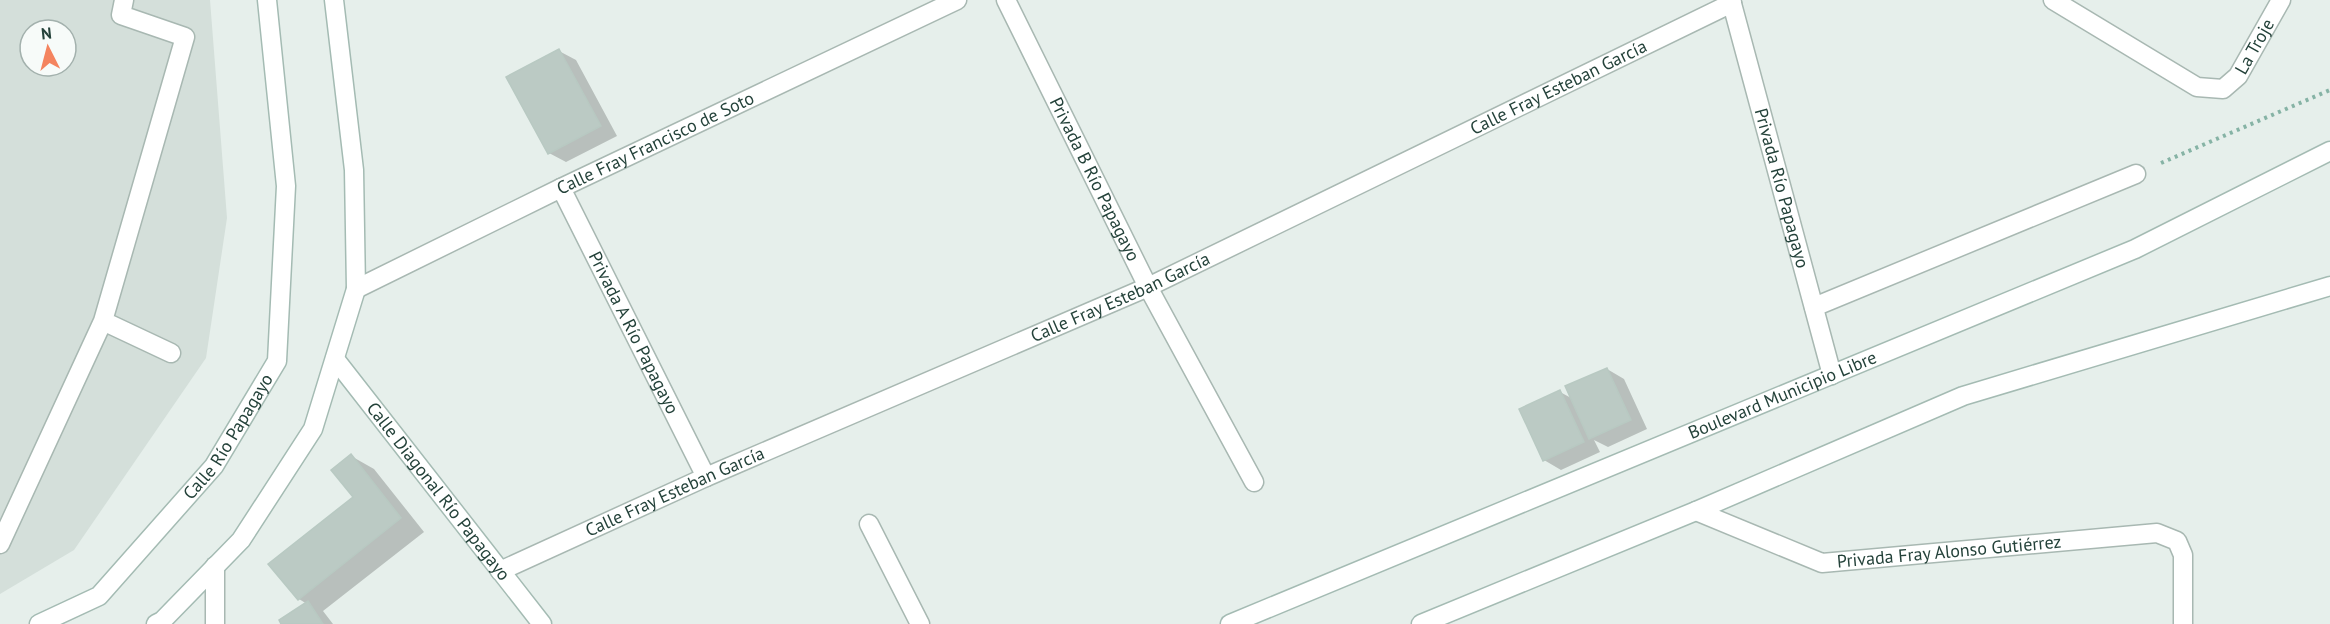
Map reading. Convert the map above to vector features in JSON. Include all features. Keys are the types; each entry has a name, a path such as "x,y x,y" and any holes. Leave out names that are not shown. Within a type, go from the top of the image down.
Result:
{"street":[{"name":"Calle Río Papagayo","path":"39,624 99,596 214,466 276,361 286,186 267,0"},
{"path":"156,624 162,621 240,540 313,429 356,289 354,170 334,0"},
{"name":"Calle Fray Francisco de Soto","path":"356,289 561,188 957,0"},
{"name":"Privada B Río Papagayo","path":"1006,0 1148,287 1254,482"},
{"name":"La Troje","path":"2053,0 2198,87 2223,89 2238,75 2281,0"},
{"name":"Calle Fray Esteban García","path":"500,571 706,477 1148,287 1731,1"},
{"name":"Privada Río Papagayo","path":"1731,1 1832,375"},
{"path":"0,544 103,321 185,37 123,8"},
{"name":"Boulevard Municipio Libre","path":"1230,624 2136,249 2330,151"},
{"path":"1814,307 2136,174"},
{"name":"Privada A Río Papagayo","path":"561,188 706,477"},
{"path":"1421,624 1696,511 1963,396 2330,286"},
{"path":"103,321 171,353"},
{"name":"Calle Diagonal Río Papagayo","path":"335,359 542,624"},
{"name":"Privada Fray Alonso Gutiérrez","path":"1696,511 1822,563 2157,533 2177,541 2183,555 2183,624"},
{"path":"869,524 920,624"},
{"path":"215,566 215,624"}],"path":[{"path":"2136,174 2330,90"}],"shaded area":[{"path":"0,0 210,0 227,218 206,358 74,550 0,594"}],"building":[{"path":"559,49 601,126 548,154 506,77"},
{"path":"1607,368 1631,420 1589,439 1565,386"},
{"path":"1560,390 1584,442 1543,461 1519,409"},
{"path":"351,454 401,518 298,600 268,564 353,497 331,470"},
{"path":"308,601 323,624 281,624 279,620"}]}
